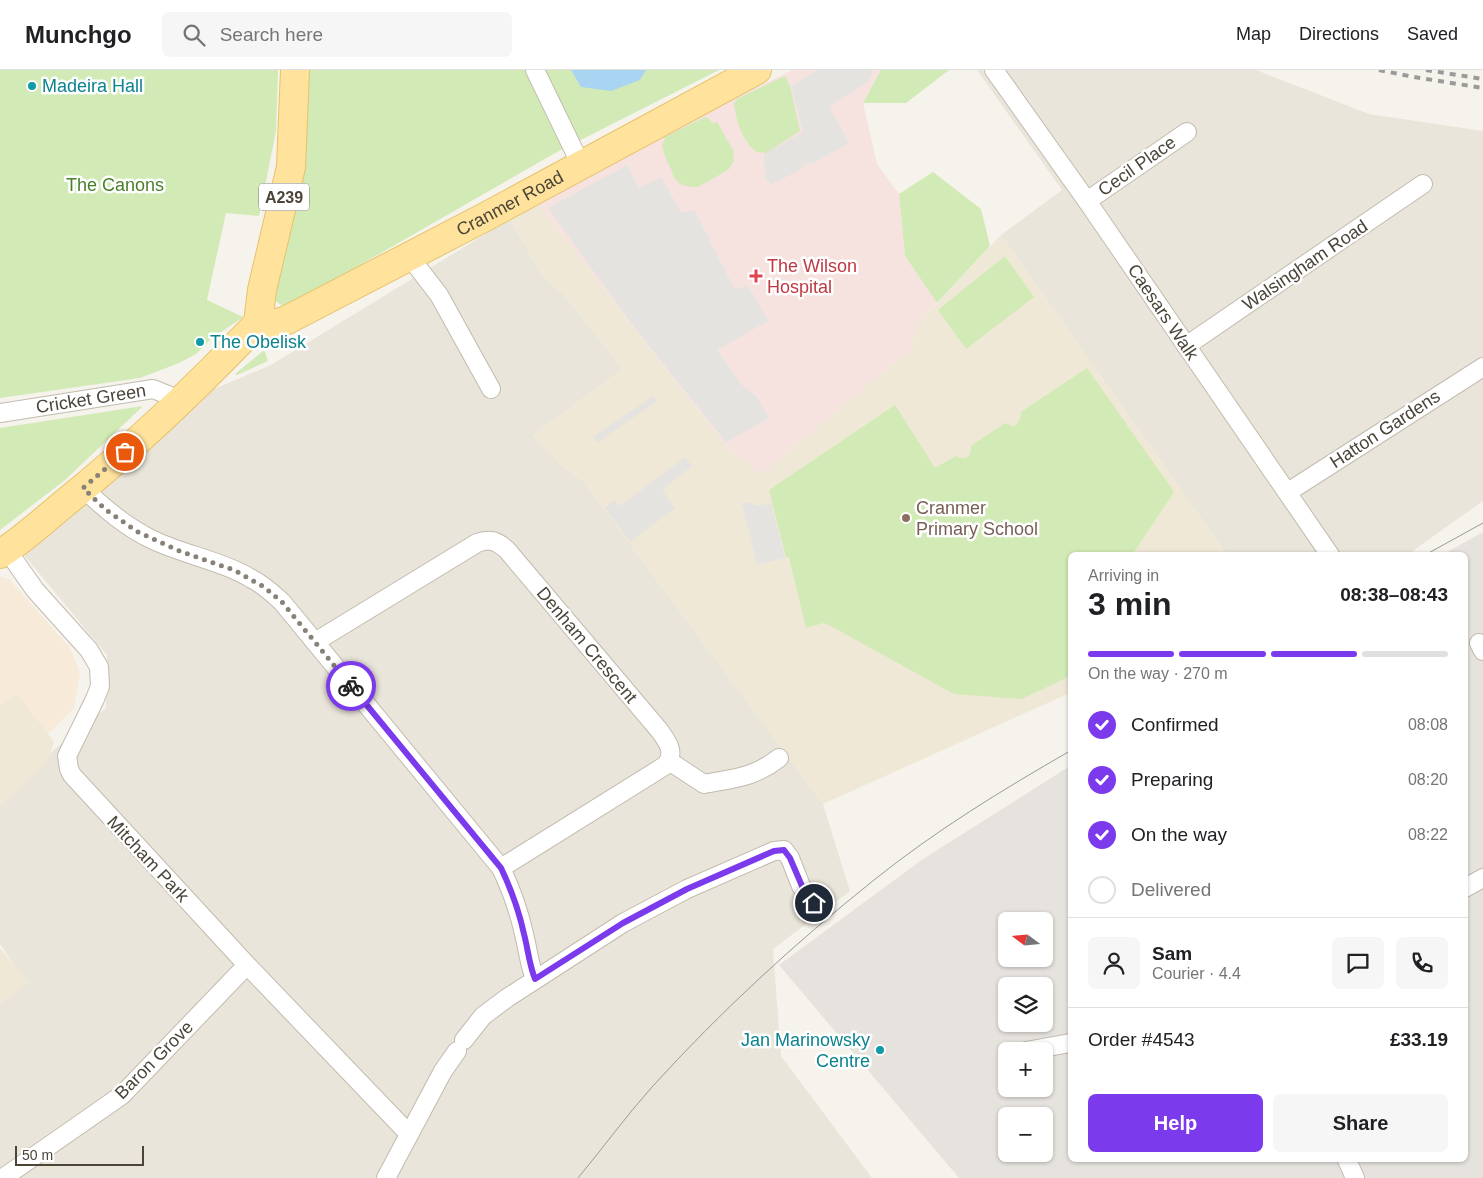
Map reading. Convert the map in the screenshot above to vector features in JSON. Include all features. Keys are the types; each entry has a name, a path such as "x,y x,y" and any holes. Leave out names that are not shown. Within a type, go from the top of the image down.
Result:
{"main road":[{"name":"A239","path":"258,323 262,290 291,167 295,70"},
{"name":"Cranmer Road","path":"258,323 278,323 287,320 757,70"},
{"name":"Cricket Green","path":"4,552 83,488 179,402 258,323"}],"street":[{"path":"535,70 581,165"},
{"name":"Caesars Walk","path":"994,70 1087,201 1328,552"},
{"name":"Cecil Place","path":"1087,201 1187,132"},
{"name":"Walsingham Road","path":"1186,346 1423,184"},
{"path":"409,256 439,295 491,389"},
{"name":"Hatton Gardens","path":"1288,492 1483,367"},
{"name":"Cricket Green","path":"0,412 153,389 168,394 179,402"},
{"path":"83,488 106,510 138,532 182,552 254,579 282,602 501,868 511,890 525,936 535,979"},
{"name":"Denham Crescent","path":"315,642 477,543 484,540 496,542 506,550 659,730 669,744 670,761"},
{"name":"Mitcham Park","path":"4,552 88,650 99,667 100,686 67,756 68,769 72,776 247,965 409,1134"},
{"path":"501,868 661,770 670,761 704,784 760,772 779,758"},
{"path":"386,1178 443,1072 460,1045 483,1016 535,979 623,923 687,889 774,851 784,850 790,858 802,886 814,903"},
{"path":"1468,886 1483,878"},
{"name":"Baron Grove","path":"3,1178 122,1095 247,965"},
{"path":"1053,1046 1068,1043"},
{"path":"1348,1162 1355,1178"}],"shaded area":[{"name":"The Wilson Hospital","path":"792,70 881,70 863,103 877,164 899,194 905,256 937,303 915,327 912,348 761,475 730,450 539,204 708,112"},
{"path":"818,70 874,70 869,81 829,106 849,143 812,164 805,163 802,169 772,184 765,179 764,154 803,132 791,86"},
{"path":"977,70 1256,70 1369,114 1483,131 1483,501 1411,552 1225,552 1001,235 1062,190"},
{"path":"627,165 639,188 661,177 681,212 695,211 735,290 748,285 768,321 717,350 741,384 757,397 769,418 726,442 634,327 548,208"},
{"name":"Cranmer Primary School","path":"539,204 730,450 761,475 912,348 915,327 1001,235 1225,552 1068,552 1068,694 823,804 583,481 564,468 533,435 623,369 562,292 559,293 540,272 510,219"},
{"path":"510,219 540,272 562,292 623,369 533,435 564,468 583,481 823,804 850,891 773,949 781,1056 872,1178 0,1178 0,982 17,969 0,944 0,797 106,708 107,655 24,555 214,389 271,365"},
{"path":"653,396 657,401 597,443 593,437"},
{"path":"685,457 692,466 662,490 675,508 630,542 605,508 614,500 620,506"},
{"path":"747,502 758,506 771,503 785,558 757,565 742,503"},
{"path":"1483,532 1483,1178 959,1178 779,965 923,859 1068,767 1068,1162 1468,1162 1468,552 1447,552"},
{"path":"0,577 9,579 70,648 80,673 74,708 42,740 0,788"},
{"path":"17,694 54,742 47,763 0,806 0,705"},
{"path":"0,948 29,982 0,1005"}],"green space":[{"name":"The Canons","path":"0,70 278,70 276,131 259,216 226,213 207,300 243,317 211,339 196,354 179,363 140,378 0,398"},
{"path":"307,70 719,70 557,152 285,308 274,300"},
{"path":"881,70 949,70 906,103 863,103"},
{"path":"785,76 790,86 800,131 766,153 757,152 747,142 741,130 736,117 734,103 737,99"},
{"path":"705,117 713,123 717,122 733,150 734,161 728,170 698,187 682,185 675,179 665,156 662,146 665,137"},
{"path":"933,172 981,209 990,246 937,303 905,256 899,194"},
{"path":"1005,256 1034,297 966,349 938,310"},
{"path":"263,351 268,361 237,375 235,374"},
{"path":"1087,368 1174,492 1134,552 1068,552 1068,677 1022,699 954,694 829,625 823,623 806,628 789,557 786,557 769,490 895,405 935,468 956,456 967,457 971,446 1005,423 1014,427 1021,417 1021,412"},
{"path":"143,406 65,480 0,530 0,428"}],"water":[{"path":"571,70 646,70 640,80 611,91 581,87"}],"tram line":[{"path":"1430,552 1483,523"},
{"path":"578,1178 642,1098 678,1059 731,1005 816,928 897,862 945,828 994,796 1068,752"}],"railway":[{"path":"1379,70 1483,88"},
{"path":"1426,70 1483,79"}],"way so far":[{"path":"125,452 83,488 106,510 138,532 182,552 214,562 254,579 282,602 351,686"}],"place":[{"name":"Madeira Hall","path":"32,86"},
{"name":"The Wilson Hospital","path":"756,276"},
{"name":"The Obelisk","path":"200,342"},
{"name":"Cranmer Primary School","path":"906,518"},
{"name":"Jan Marinowsky Centre","path":"880,1050"}],"route":[{"path":"351,686 501,868 511,890 525,936 532,973 535,979 623,923 687,889 774,851 784,850 790,858 802,886 814,903"}]}
